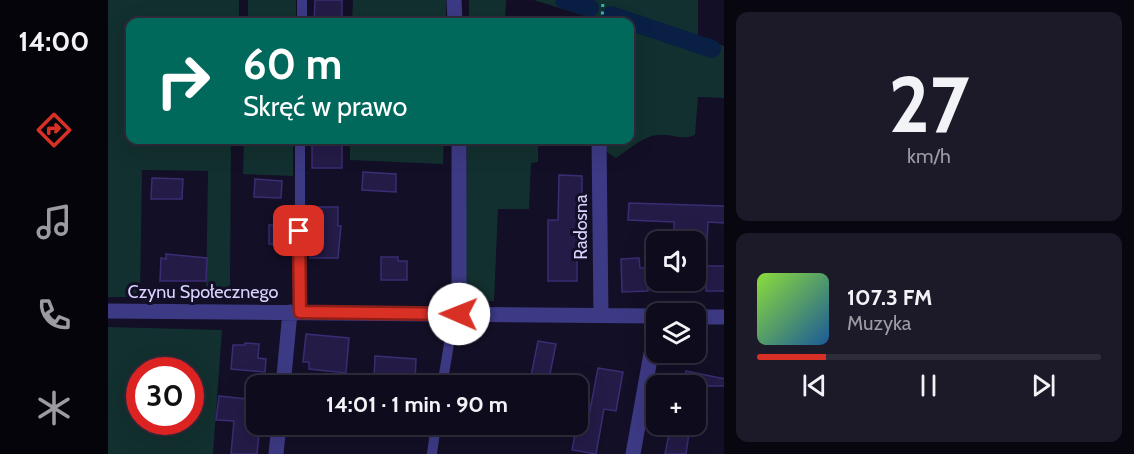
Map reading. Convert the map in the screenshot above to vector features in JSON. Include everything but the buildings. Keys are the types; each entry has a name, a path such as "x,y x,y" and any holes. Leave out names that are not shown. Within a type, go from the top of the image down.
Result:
{"street":[{"path":"454,0 455,18"},
{"path":"455,313 459,144"},
{"name":"Radosna","path":"599,144 601,315"},
{"name":"Czynu Społecznego","path":"108,311 455,313 646,317"},
{"path":"285,375 295,312"},
{"path":"706,316 724,317"},
{"path":"633,454 649,363"},
{"path":"276,454 278,435"}],"lane":[{"path":"302,0 302,18"},
{"path":"295,312 300,144"},
{"path":"444,375 455,313"},
{"path":"432,454 435,435"}],"path":[{"path":"602,18 603,0"}],"green space":[{"path":"108,0 239,0 239,18 126,18 126,144 231,144 228,299 206,298 208,171 142,170 140,297 108,297"},
{"path":"248,0 296,0 296,18 248,18"},
{"path":"353,0 446,0 446,18 352,18"},
{"path":"469,0 506,0 505,18 469,18"},
{"path":"534,0 698,0 698,37 724,46 724,98 698,97 695,135 690,137 652,136 616,158 605,151 605,144 634,144 634,18 591,18"},
{"path":"244,144 293,144 293,176 243,174"},
{"path":"350,144 444,144 443,164 350,160"},
{"path":"467,144 538,144 538,162 531,163 529,209 498,209 494,301 465,301"},
{"path":"108,327 222,330 213,454 108,454"}],"waterway":[{"path":"564,0 590,8"},
{"path":"611,15 620,18"},
{"path":"634,23 712,49"}],"route":[{"path":"299,231 300,312 459,314"}]}
